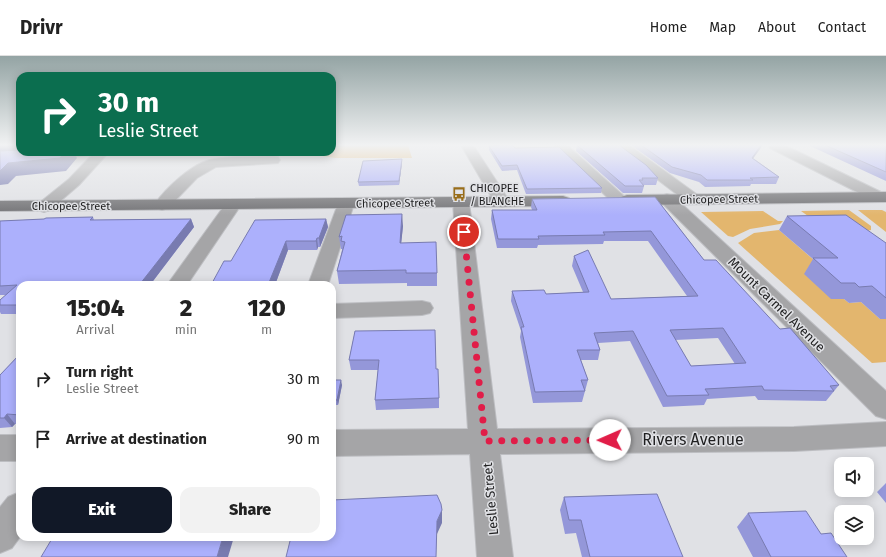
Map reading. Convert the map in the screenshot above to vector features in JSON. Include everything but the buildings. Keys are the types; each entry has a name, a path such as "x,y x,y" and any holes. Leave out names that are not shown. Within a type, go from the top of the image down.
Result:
{"main road":[{"name":"Chicopee Street","path":"597,201 883,197"},
{"name":"Chicopee Street","path":"0,206 44,207 575,201"}],"street":[{"path":"44,207 74,182 87,168"},
{"path":"162,205 192,175 201,168"},
{"path":"481,168 502,202"},
{"path":"585,168 619,200"},
{"path":"653,168 693,199"},
{"path":"824,168 883,197"},
{"name":"Mount Carmel Avenue","path":"667,199 886,408"},
{"name":"Leslie Street","path":"461,202 496,557"},
{"path":"319,281 346,204"},
{"path":"180,281 234,205"},
{"path":"336,310 422,308"},
{"name":"Rivers Avenue","path":"336,443 794,439 886,434"},
{"path":"0,448 16,448"},
{"path":"0,536 16,514"}],"shaded area":[{"path":"849,210 871,226 871,230 867,231 808,216 801,211"},
{"path":"858,210 882,210 886,212 886,232"},
{"path":"763,211 778,221 783,221 780,224 750,229 733,237 728,236 701,212"},
{"path":"779,230 829,273 831,299 844,299 849,303 861,302 880,319 886,319 886,362 872,363 738,243 754,233"}],"place":[{"name":"CHICOPEE / BLANCHE","path":"459,194"}],"route":[{"path":"464,232 485,441 610,440"}]}
